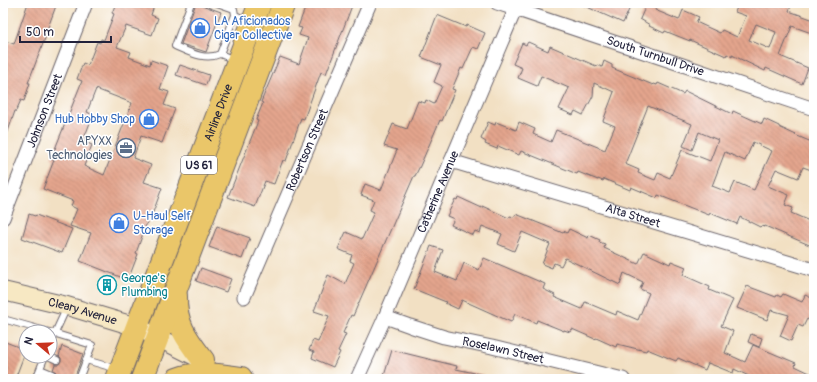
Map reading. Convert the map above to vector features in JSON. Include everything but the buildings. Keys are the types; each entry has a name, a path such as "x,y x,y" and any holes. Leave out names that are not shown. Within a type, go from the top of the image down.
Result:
{"highway":[{"name":"Airline Drive","path":"142,379 284,3"},
{"name":"Airline Drive","path":"119,375 137,327 229,57 249,14"},
{"path":"176,291 177,315 181,328 188,341 203,360"},
{"path":"177,379 192,375 207,374 242,378"}],"street":[{"name":"Johnson Street","path":"3,218 86,3"},
{"name":"Robertson Street","path":"244,298 370,3"},
{"name":"South Turnbull Drive","path":"497,3 516,6 814,109"},
{"name":"Catherine Avenue","path":"357,379 385,317 516,6"},
{"name":"Alta Street","path":"451,161 814,270"},
{"name":"Cleary Avenue","path":"3,291 67,306 137,327 242,378"},
{"name":"Roselawn Street","path":"385,317 444,337 623,379"}],"lane":[{"path":"191,3 175,46 198,56 229,57"},
{"path":"217,3 249,14"},
{"path":"56,324 67,306"},
{"path":"3,319 20,324"},
{"path":"58,335 92,344 86,360 81,368 79,379"},
{"path":"86,360 119,375"},
{"path":"36,379 42,364"},
{"path":"40,369 52,374"}],"place":[{"name":"LA Aficionados Cigar Collective","path":"200,28"},
{"name":"Hub Hobby Shop","path":"149,119"},
{"name":"APYXX Technologies","path":"126,148"},
{"name":"U-Haul Self Storage","path":"119,223"},
{"name":"George's Plumbing","path":"107,285"}]}
